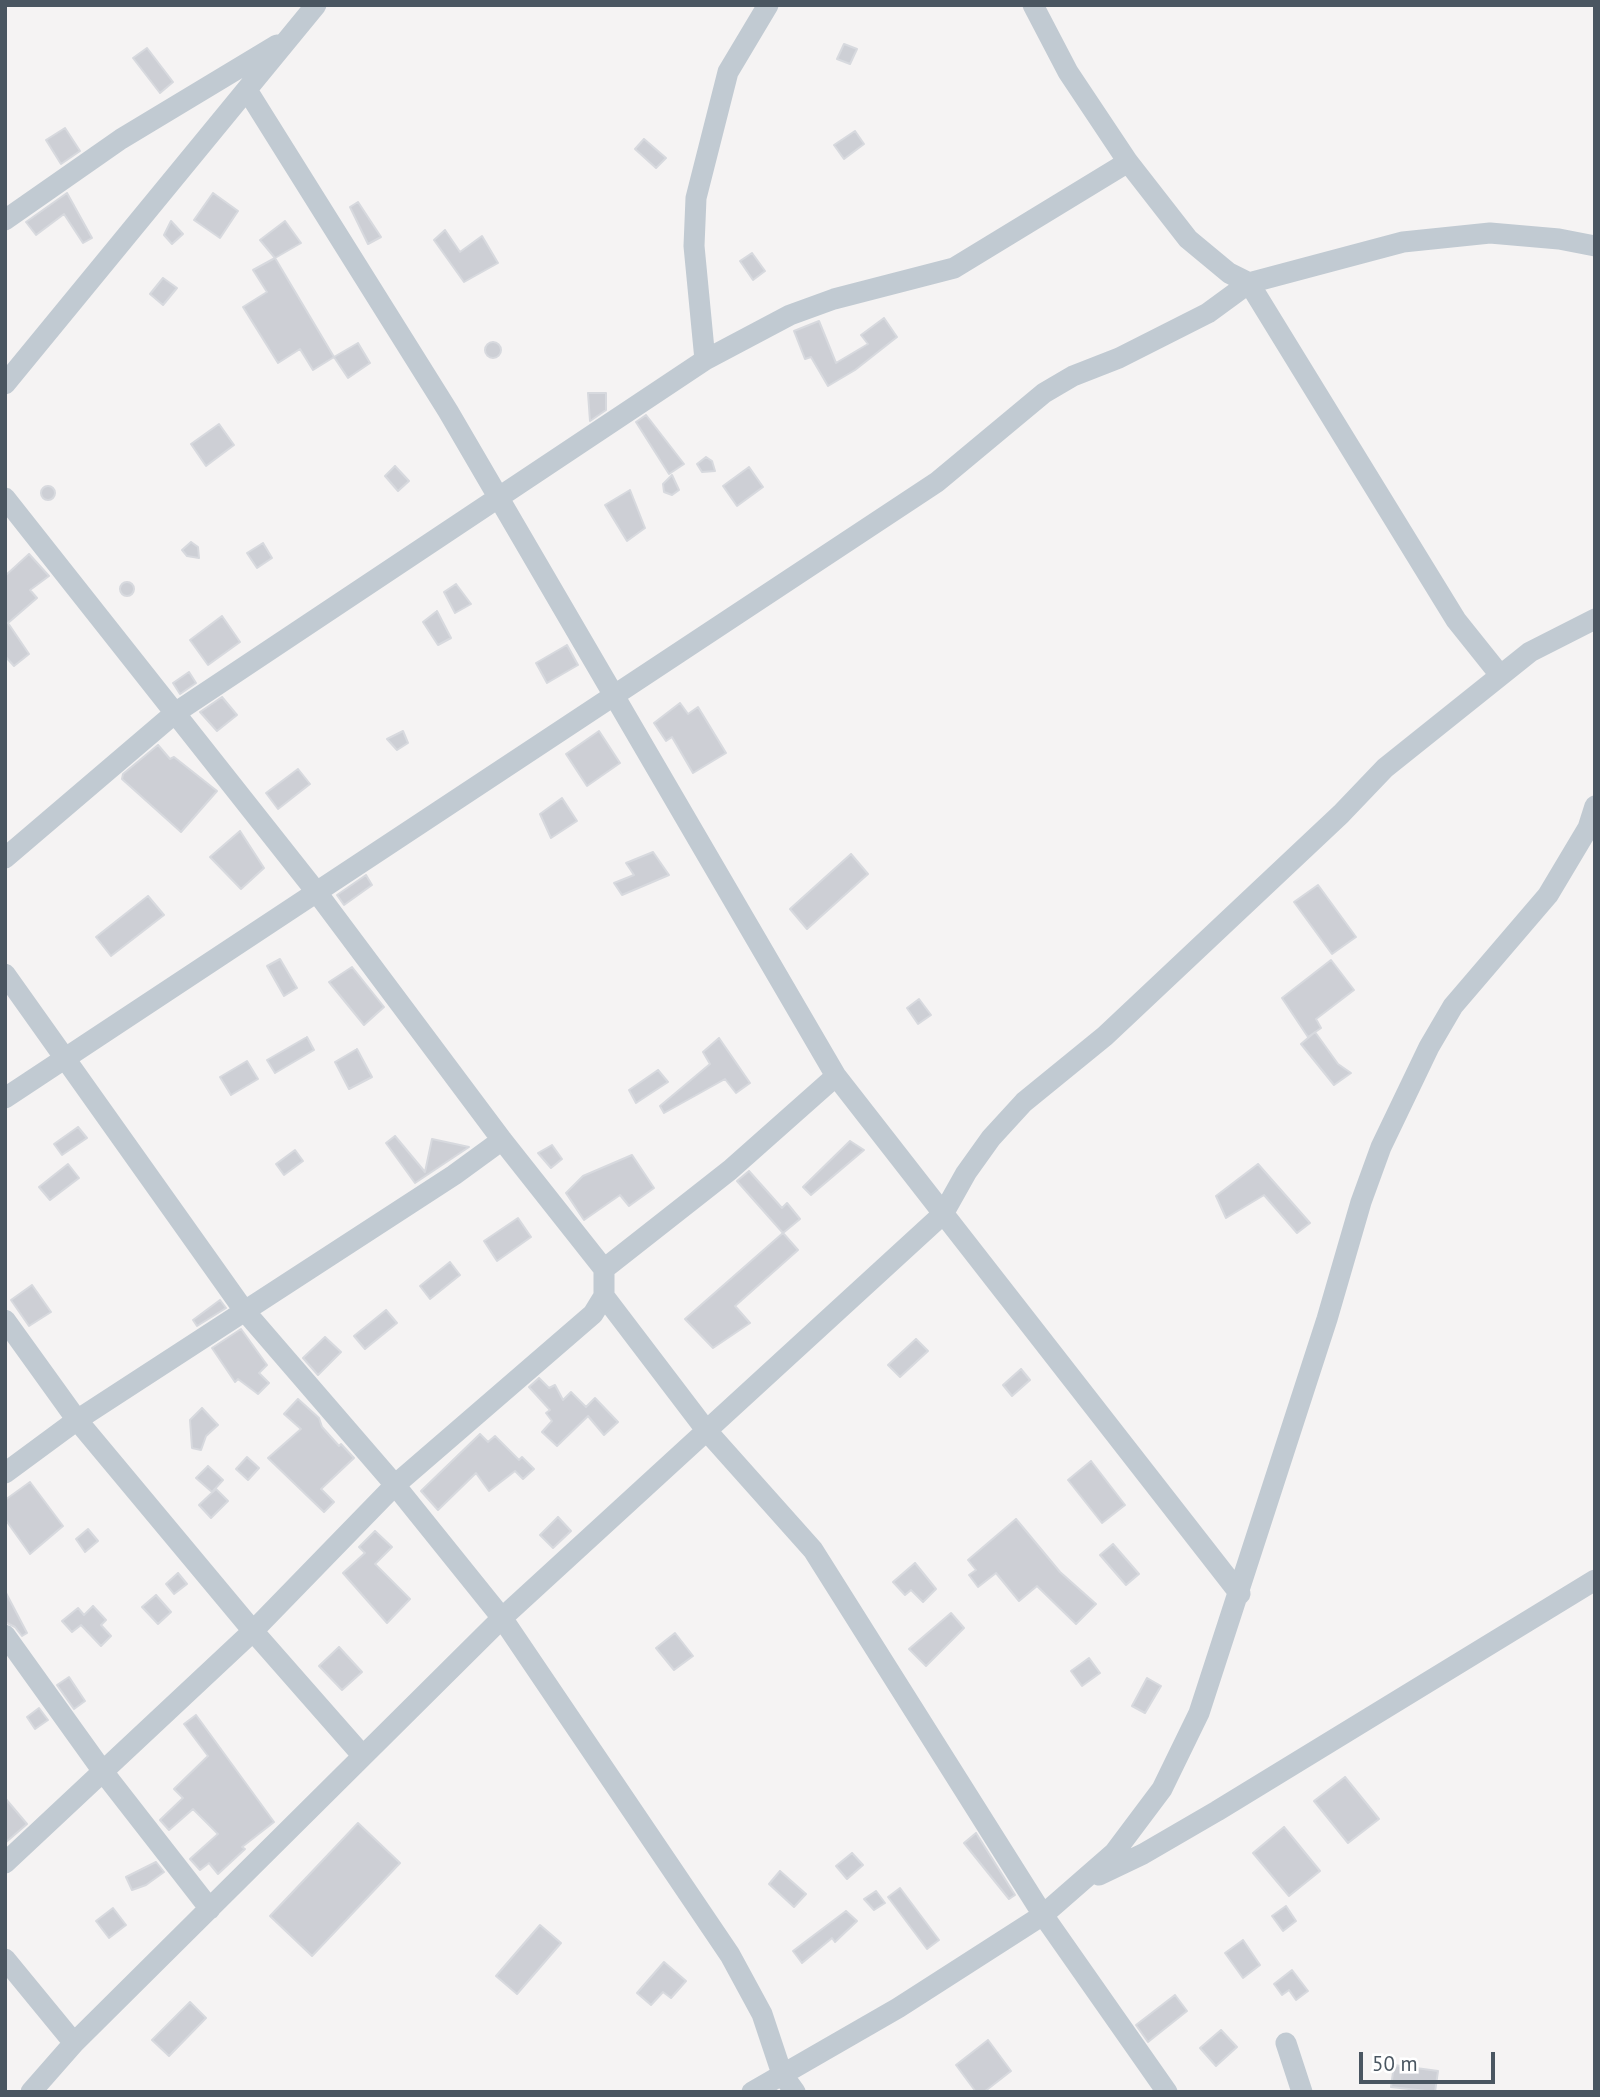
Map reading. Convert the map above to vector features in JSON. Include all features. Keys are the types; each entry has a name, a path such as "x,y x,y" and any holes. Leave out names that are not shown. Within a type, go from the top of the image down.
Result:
{"street":[{"path":"5,384 316,5"},
{"path":"705,360 694,246 696,198 728,72 768,5"},
{"path":"1034,5 1068,72 1128,162 1188,239 1229,273 1249,283 1456,620 1500,675"},
{"path":"5,220 121,139 290,38"},
{"path":"247,90 447,411 836,1076 1240,1594"},
{"path":"5,858 175,713 705,360 790,315 834,299 954,268 1128,162"},
{"path":"5,1098 318,894 937,482 1044,393 1208,313 1249,283 1403,242 1490,233 1559,239 1595,246"},
{"path":"5,499 318,894 502,1140 604,1269 604,1296 593,1314 395,1485 253,1631 5,1863"},
{"path":"31,2092 74,2043 502,1618 943,1214 972,1164 1024,1102 1105,1037 1341,814 1385,768 1530,652 1595,619"},
{"path":"752,2092 898,2008 1043,1915 1114,1853 1162,1789 1199,1713 1240,1594 1361,1202 1381,1147 1429,1047 1453,1006 1548,895 1588,828 1595,806"},
{"path":"5,974 243,1309 395,1485 502,1618 730,1955 762,2014 782,2074 795,2092"},
{"path":"604,1269 730,1170 836,1076"},
{"path":"5,1473 77,1420 243,1309 454,1175 502,1140"},
{"path":"604,1296 706,1430 813,1550 1043,1915 1167,2092"},
{"path":"5,1320 77,1420 253,1631 362,1755"},
{"path":"1078,1884 1143,1854 1207,1817 1595,1580"},
{"path":"5,1635 104,1773 209,1909"},
{"path":"5,1959 74,2043"},
{"path":"1286,2043 1303,2092"}],"building":[{"path":"844,44 857,49 850,64 837,59"},
{"path":"147,48 173,82 160,93 133,58"},
{"path":"65,128 80,151 61,164 46,140"},
{"path":"855,131 864,144 844,159 834,145"},
{"path":"644,139 666,158 656,168 635,149"},
{"path":"67,193 92,238 83,243 64,214 36,235 26,222"},
{"path":"213,193 238,211 220,238 194,220"},
{"path":"358,202 381,237 368,244 350,207"},
{"path":"171,221 183,234 172,244 164,235"},
{"path":"285,221 301,243 275,258 260,240"},
{"path":"445,230 460,252 482,236 498,263 464,282 434,240"},
{"path":"752,253 765,271 753,280 740,261"},
{"path":"275,258 334,357 313,370 300,349 278,363 243,307 267,292 253,270"},
{"path":"163,278 177,288 163,305 150,294"},
{"path":"884,318 897,337 855,370 828,386 811,357 805,359 794,331 819,321 836,363 868,344 861,335"},
{"path":"493,342 501,350 493,358 485,350"},
{"path":"358,343 370,363 348,378 334,357"},
{"path":"588,393 606,393 606,410 590,421"},
{"path":"646,415 684,464 669,474 636,422"},
{"path":"219,424 234,445 206,466 191,444"},
{"path":"706,457 712,461 715,471 702,472 697,464"},
{"path":"395,466 409,481 398,491 385,476"},
{"path":"749,467 763,487 737,506 723,486"},
{"path":"672,475 679,490 672,495 664,492 663,484"},
{"path":"45,486 51,486 55,493 51,500 45,500 41,496 41,490"},
{"path":"630,490 645,528 627,541 605,505"},
{"path":"191,542 198,547 199,558 187,556 182,550"},
{"path":"263,543 272,558 257,568 247,553"},
{"path":"29,554 49,576 30,590 37,598 8,623 29,654 14,666 5,656 5,576"},
{"path":"124,582 130,582 134,589 130,596 124,596 120,592 120,586"},
{"path":"456,584 471,604 455,613 444,592"},
{"path":"437,611 451,638 438,645 423,622"},
{"path":"222,616 240,642 208,665 190,640"},
{"path":"567,645 578,665 547,683 536,663"},
{"path":"189,672 196,683 180,694 173,683"},
{"path":"222,697 237,715 217,731 200,712"},
{"path":"680,703 688,714 698,707 726,753 693,773 672,737 666,741 654,723"},
{"path":"403,731 408,743 397,750 387,739"},
{"path":"599,731 620,763 587,786 566,754"},
{"path":"158,745 170,759 174,757 217,791 181,832 122,779 123,774"},
{"path":"298,769 310,784 278,809 266,793"},
{"path":"562,798 577,821 551,838 540,814"},
{"path":"240,831 264,868 241,889 210,857"},
{"path":"653,852 669,875 622,895 614,883 634,875 626,863"},
{"path":"851,854 868,874 807,929 790,909"},
{"path":"366,875 372,885 344,905 337,895"},
{"path":"1318,885 1356,937 1332,954 1294,902"},
{"path":"148,896 164,915 111,956 96,937"},
{"path":"280,959 297,988 284,996 267,966"},
{"path":"1331,960 1354,990 1316,1019 1321,1028 1308,1037 1282,998"},
{"path":"352,967 384,1007 364,1025 329,982"},
{"path":"919,999 931,1015 918,1024 907,1008"},
{"path":"1315,1032 1338,1064 1351,1073 1334,1085 1301,1044"},
{"path":"307,1037 314,1050 275,1073 267,1060"},
{"path":"719,1038 750,1083 736,1093 725,1079 664,1113 660,1106 710,1064 703,1052"},
{"path":"357,1049 372,1077 349,1089 335,1062"},
{"path":"247,1061 258,1079 231,1095 220,1077"},
{"path":"658,1070 668,1082 636,1103 629,1090"},
{"path":"78,1127 87,1138 62,1155 54,1144"},
{"path":"395,1136 425,1172 432,1139 469,1147 415,1183 386,1143"},
{"path":"850,1141 864,1150 811,1195 803,1187"},
{"path":"552,1145 562,1159 551,1168 538,1153"},
{"path":"295,1150 303,1161 284,1175 276,1164"},
{"path":"632,1155 654,1188 629,1206 620,1195 584,1220 566,1193 583,1176"},
{"path":"68,1164 79,1178 50,1200 39,1187"},
{"path":"1258,1164 1310,1223 1297,1233 1264,1195 1226,1218 1216,1196"},
{"path":"749,1171 782,1208 787,1203 800,1219 783,1233 737,1181"},
{"path":"518,1218 531,1237 497,1261 484,1241"},
{"path":"783,1233 798,1250 735,1306 750,1323 713,1348 685,1319"},
{"path":"450,1262 460,1275 430,1299 420,1286"},
{"path":"32,1285 51,1312 29,1326 11,1300"},
{"path":"220,1300 226,1308 197,1326 193,1320"},
{"path":"386,1310 397,1323 365,1349 354,1336"},
{"path":"241,1329 267,1365 259,1373 269,1383 258,1394 238,1379 235,1382 212,1348"},
{"path":"325,1337 341,1352 318,1375 303,1358"},
{"path":"916,1339 928,1351 900,1377 888,1365"},
{"path":"1021,1369 1030,1380 1012,1396 1003,1385"},
{"path":"539,1378 549,1388 555,1385 563,1400 571,1392 586,1407 595,1398 618,1422 604,1435 588,1416 557,1446 542,1432 552,1421 546,1413 550,1410 529,1387"},
{"path":"298,1399 319,1418 322,1427 339,1446 341,1444 354,1458 321,1489 334,1502 324,1512 268,1458 301,1429 284,1414"},
{"path":"202,1408 218,1425 206,1436 201,1450 192,1448 190,1420"},
{"path":"480,1434 488,1442 495,1436 519,1460 522,1457 534,1469 523,1479 515,1471 489,1491 476,1473 438,1510 421,1491"},
{"path":"247,1457 259,1468 248,1480 236,1469"},
{"path":"1091,1461 1125,1505 1102,1523 1068,1480"},
{"path":"208,1466 223,1480 212,1492 196,1478"},
{"path":"30,1482 63,1526 30,1554 5,1519 5,1500"},
{"path":"216,1489 228,1501 211,1518 199,1505"},
{"path":"558,1517 571,1531 553,1548 540,1535"},
{"path":"1016,1519 1060,1572 1096,1604 1076,1624 1037,1586 1019,1601 996,1573 978,1587 969,1575 976,1570 968,1560"},
{"path":"88,1529 98,1541 85,1552 76,1539"},
{"path":"375,1531 392,1547 375,1564 410,1599 387,1623 343,1573 365,1553 359,1547"},
{"path":"1113,1544 1139,1574 1126,1585 1100,1555"},
{"path":"915,1563 936,1589 923,1602 911,1590 905,1595 893,1582"},
{"path":"178,1573 187,1584 174,1594 166,1584"},
{"path":"5,1591 27,1633 22,1636 15,1627 5,1622"},
{"path":"156,1595 171,1612 158,1624 142,1607"},
{"path":"93,1606 106,1620 101,1625 111,1636 101,1646 81,1625 72,1632 62,1621 78,1608 84,1615"},
{"path":"951,1613 964,1628 926,1666 909,1649"},
{"path":"675,1633 693,1656 674,1670 656,1648"},
{"path":"339,1647 362,1672 342,1690 319,1666"},
{"path":"1089,1658 1100,1673 1082,1686 1071,1671"},
{"path":"69,1677 85,1701 74,1709 57,1685"},
{"path":"1147,1678 1161,1686 1145,1713 1132,1706"},
{"path":"39,1708 48,1720 35,1729 27,1717"},
{"path":"196,1715 274,1822 242,1847 245,1849 218,1874 209,1863 200,1870 190,1859 218,1834 193,1809 169,1830 160,1820 183,1798 174,1789 208,1756 184,1724"},
{"path":"1345,1777 1379,1819 1348,1843 1314,1801"},
{"path":"5,1798 27,1824 5,1843"},
{"path":"358,1823 400,1863 312,1956 270,1916"},
{"path":"1284,1827 1320,1871 1289,1896 1253,1853"},
{"path":"976,1833 1015,1895 1009,1899 964,1843"},
{"path":"852,1853 863,1865 847,1879 836,1866"},
{"path":"156,1862 164,1872 146,1885 132,1890 126,1877"},
{"path":"780,1871 806,1894 794,1907 769,1884"},
{"path":"900,1888 939,1940 927,1949 888,1897"},
{"path":"876,1891 885,1903 874,1910 864,1899"},
{"path":"1286,1906 1296,1921 1283,1931 1272,1916"},
{"path":"113,1908 126,1925 109,1938 96,1921"},
{"path":"846,1911 857,1921 835,1942 832,1938 802,1963 793,1951"},
{"path":"540,1925 561,1943 517,1994 496,1976"},
{"path":"1243,1940 1260,1965 1243,1978 1225,1953"},
{"path":"664,1962 686,1981 671,1998 663,1992 651,2005 637,1993"},
{"path":"1292,1970 1308,1991 1296,2000 1289,1990 1282,1995 1274,1984"},
{"path":"1175,1995 1187,2011 1148,2042 1136,2025"},
{"path":"190,2002 206,2018 169,2056 152,2040"},
{"path":"1221,2030 1237,2047 1216,2066 1200,2048"},
{"path":"988,2040 1011,2071 984,2092 976,2092 956,2065"},
{"path":"1394,2065 1438,2071 1435,2092 1391,2087"}]}
